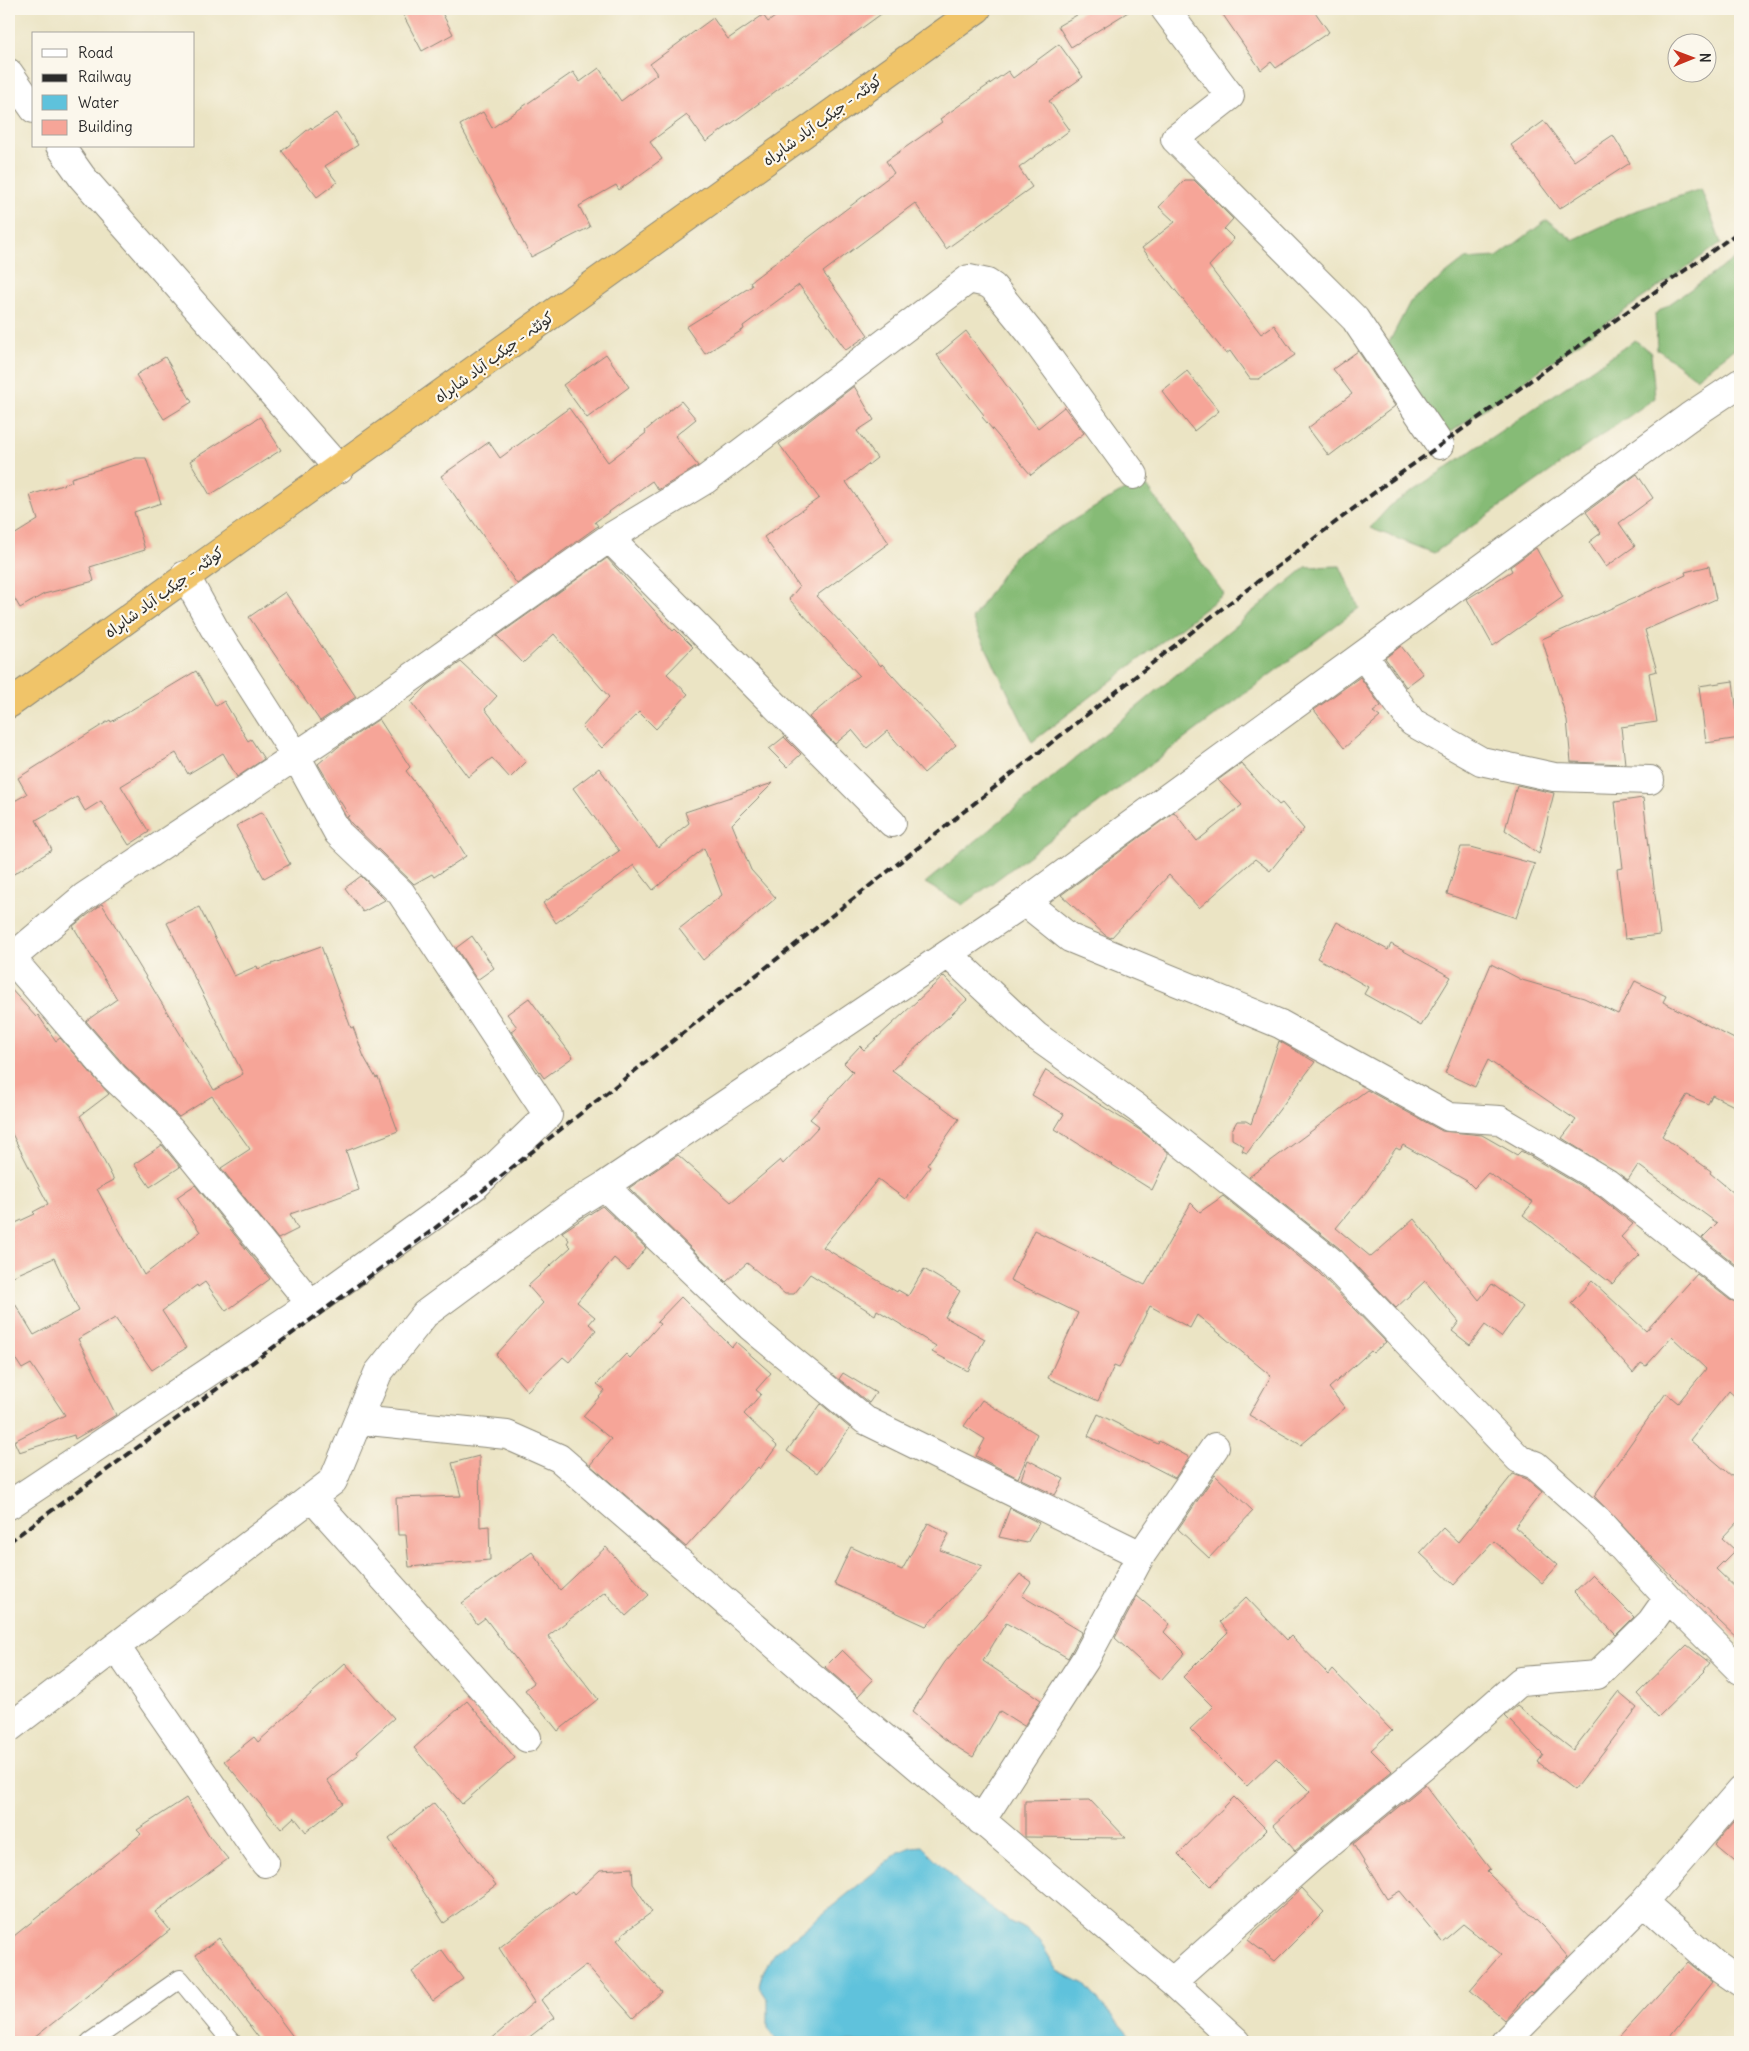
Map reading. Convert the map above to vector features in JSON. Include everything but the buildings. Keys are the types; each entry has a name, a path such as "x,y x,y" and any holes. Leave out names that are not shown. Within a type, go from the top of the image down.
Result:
{"highway":[{"name":"کوئٹہ - جیکب آباد شاہراہ","path":"9,704 185,575 339,469 977,9"}],"street":[{"path":"1165,9 1230,96 1175,139 1355,319 1440,445"},
{"path":"9,73 32,106"},
{"path":"61,148 82,177 339,469"},
{"path":"311,1304 171,1131 114,1077 10,959 84,897 296,756 609,538 705,480 969,279 987,283 993,288 1032,335 1134,475"},
{"path":"9,1728 333,1481 378,1373 425,1314 570,1207 1025,902 1689,417 1740,383"},
{"path":"609,538 892,823"},
{"path":"9,1505 311,1304 475,1186 548,1115 401,893 338,833 296,756 214,628 185,575"},
{"path":"1363,655 1412,722 1481,761 1554,777 1650,780"},
{"path":"1025,902 1070,938 1280,1024 1449,1117 1500,1120 1607,1183 1740,1288"},
{"path":"948,954 1036,1036 1137,1108 1329,1260 1519,1459 1535,1465 1598,1521 1668,1598 1740,1670"},
{"path":"604,1186 751,1327 865,1420 1141,1555"},
{"path":"359,1420 507,1435 559,1458 1172,1982 1237,2042"},
{"path":"982,1820 1085,1660 1141,1555 1215,1447"},
{"path":"312,1498 527,1738"},
{"path":"1172,1982 1310,1859 1447,1746 1521,1681 1596,1675 1651,1622 1668,1598"},
{"path":"116,1647 265,1863"},
{"path":"1505,2042 1644,1902 1740,1793"},
{"path":"1644,1902 1714,1964 1740,1982"}],"lane":[{"path":"90,2042 180,1979 232,2042"}],"green space":[{"path":"1701,189 1721,243 1447,435 1386,348 1410,302 1465,259 1497,257 1547,220 1573,240 1632,212"},
{"path":"1740,255 1740,344 1696,378 1657,349 1655,314"},
{"path":"1635,340 1651,353 1655,398 1434,553 1370,528 1390,506"},
{"path":"1131,486 1147,486 1224,594 1032,742 972,619 1016,554"},
{"path":"1340,566 1359,608 963,905 925,883 1306,567"}],"water":[{"path":"922,1846 962,1886 1010,1922 1025,1929 1038,1939 1058,1971 1084,1984 1135,2042 779,2042 768,2029 768,2000 759,1986 765,1968 775,1953 899,1852 911,1847"}],"railway":[{"path":"9,1542 434,1229 1202,624 1387,483 1740,231"}]}
